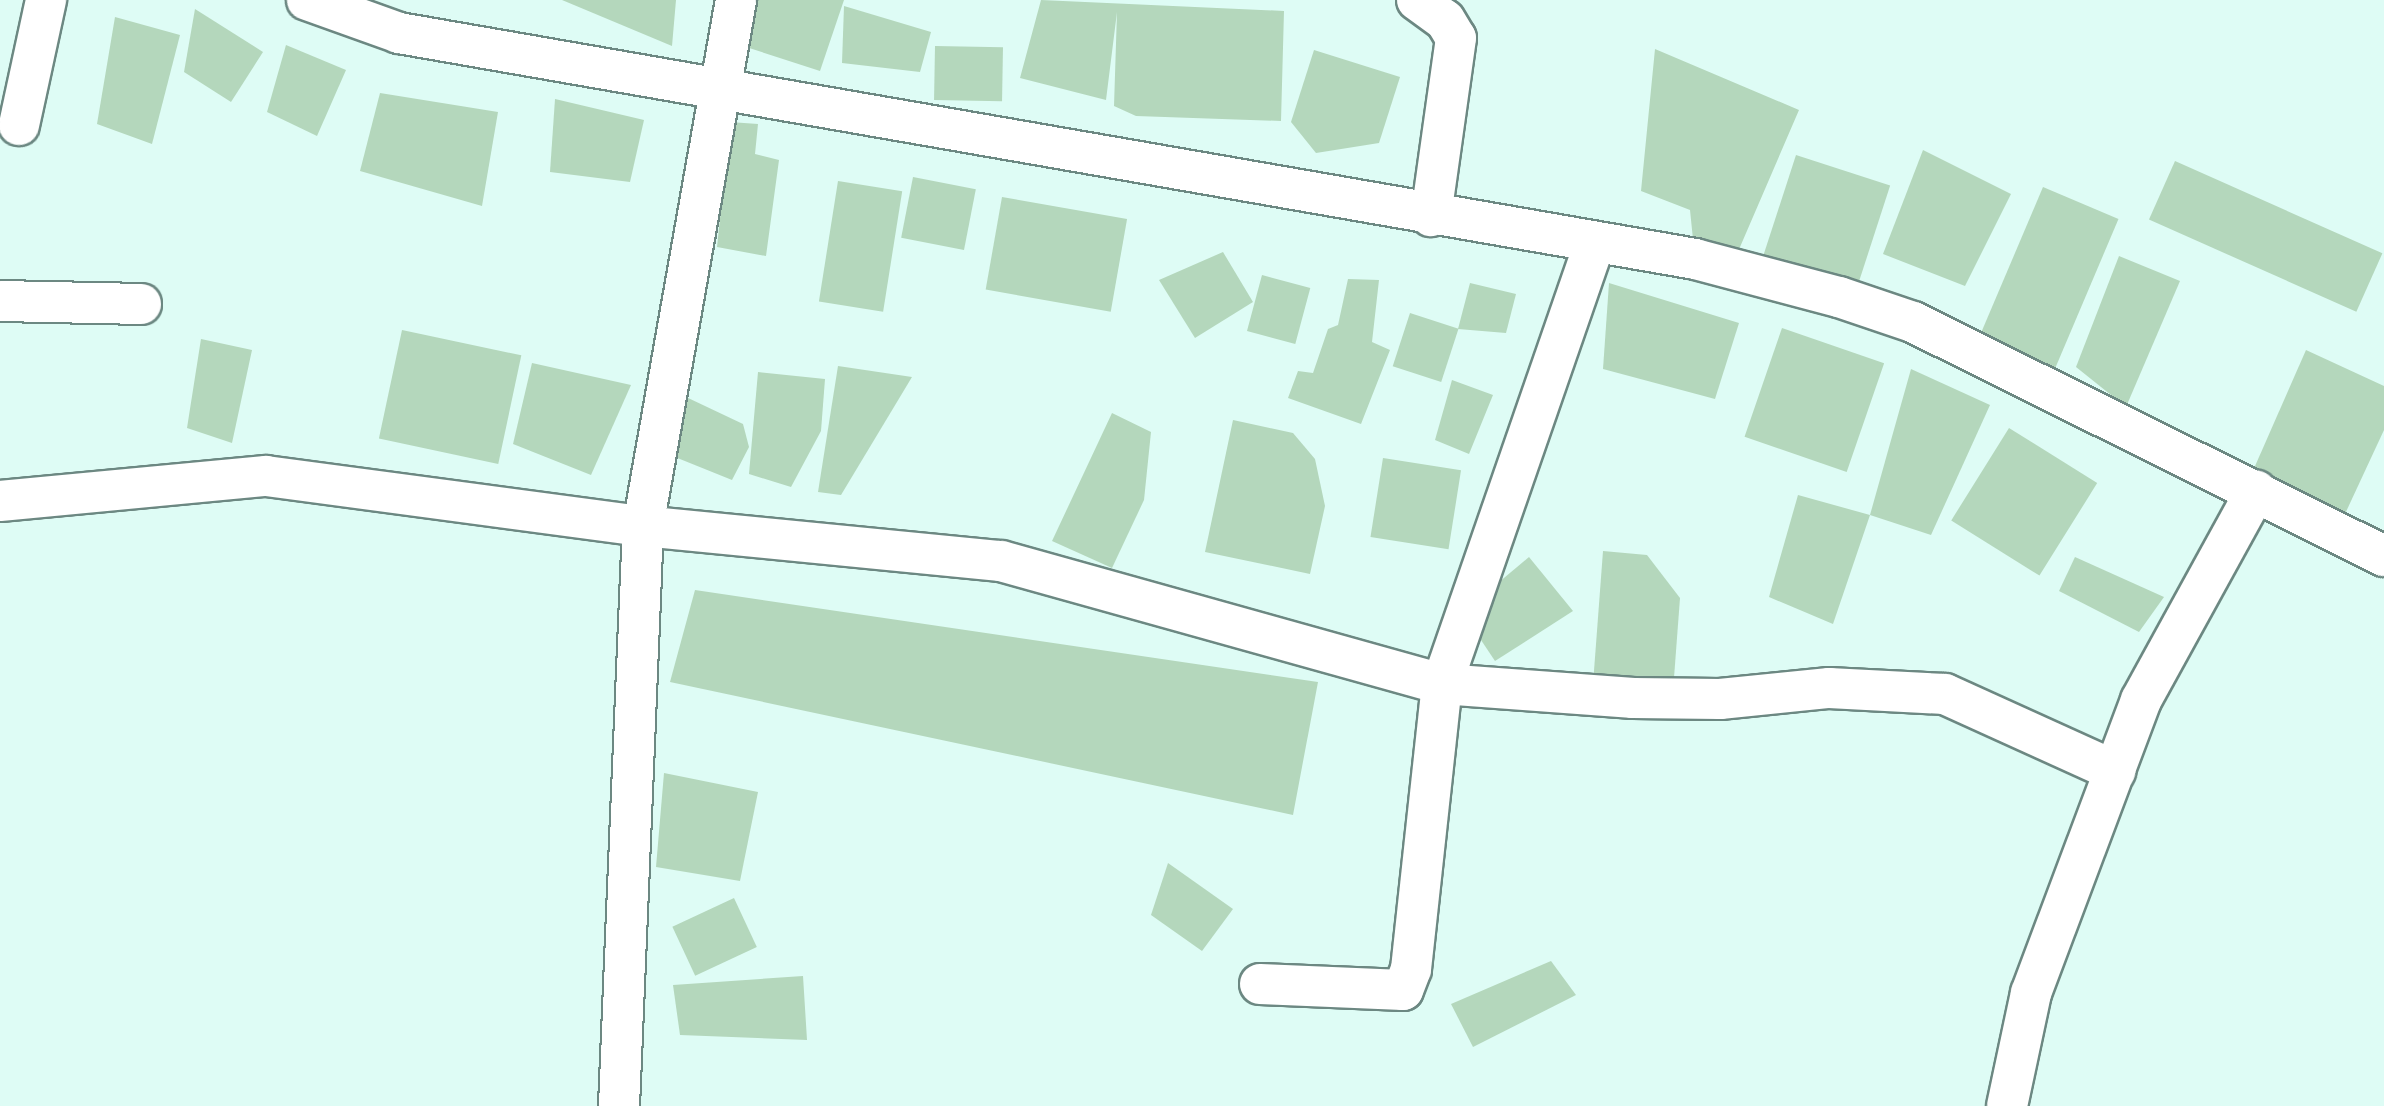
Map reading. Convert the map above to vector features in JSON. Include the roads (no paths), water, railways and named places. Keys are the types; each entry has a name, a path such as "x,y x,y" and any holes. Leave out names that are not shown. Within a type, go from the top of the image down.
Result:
{"street":[{"path":"20,124 46,0"},
{"path":"307,0 399,33 1695,259 1912,322 2384,556"},
{"path":"620,1106 643,526 736,0"},
{"path":"1418,0 1445,20 1456,38 1431,216"},
{"path":"1260,984 1403,990 1411,969 1442,684 1594,244"},
{"path":"0,301 141,304"},
{"path":"0,501 266,476 643,526 1001,561 1442,684 1633,698 1720,699 1829,688 1944,694 2115,771"},
{"path":"2007,1106 2031,993 2141,700 2256,491"}]}
